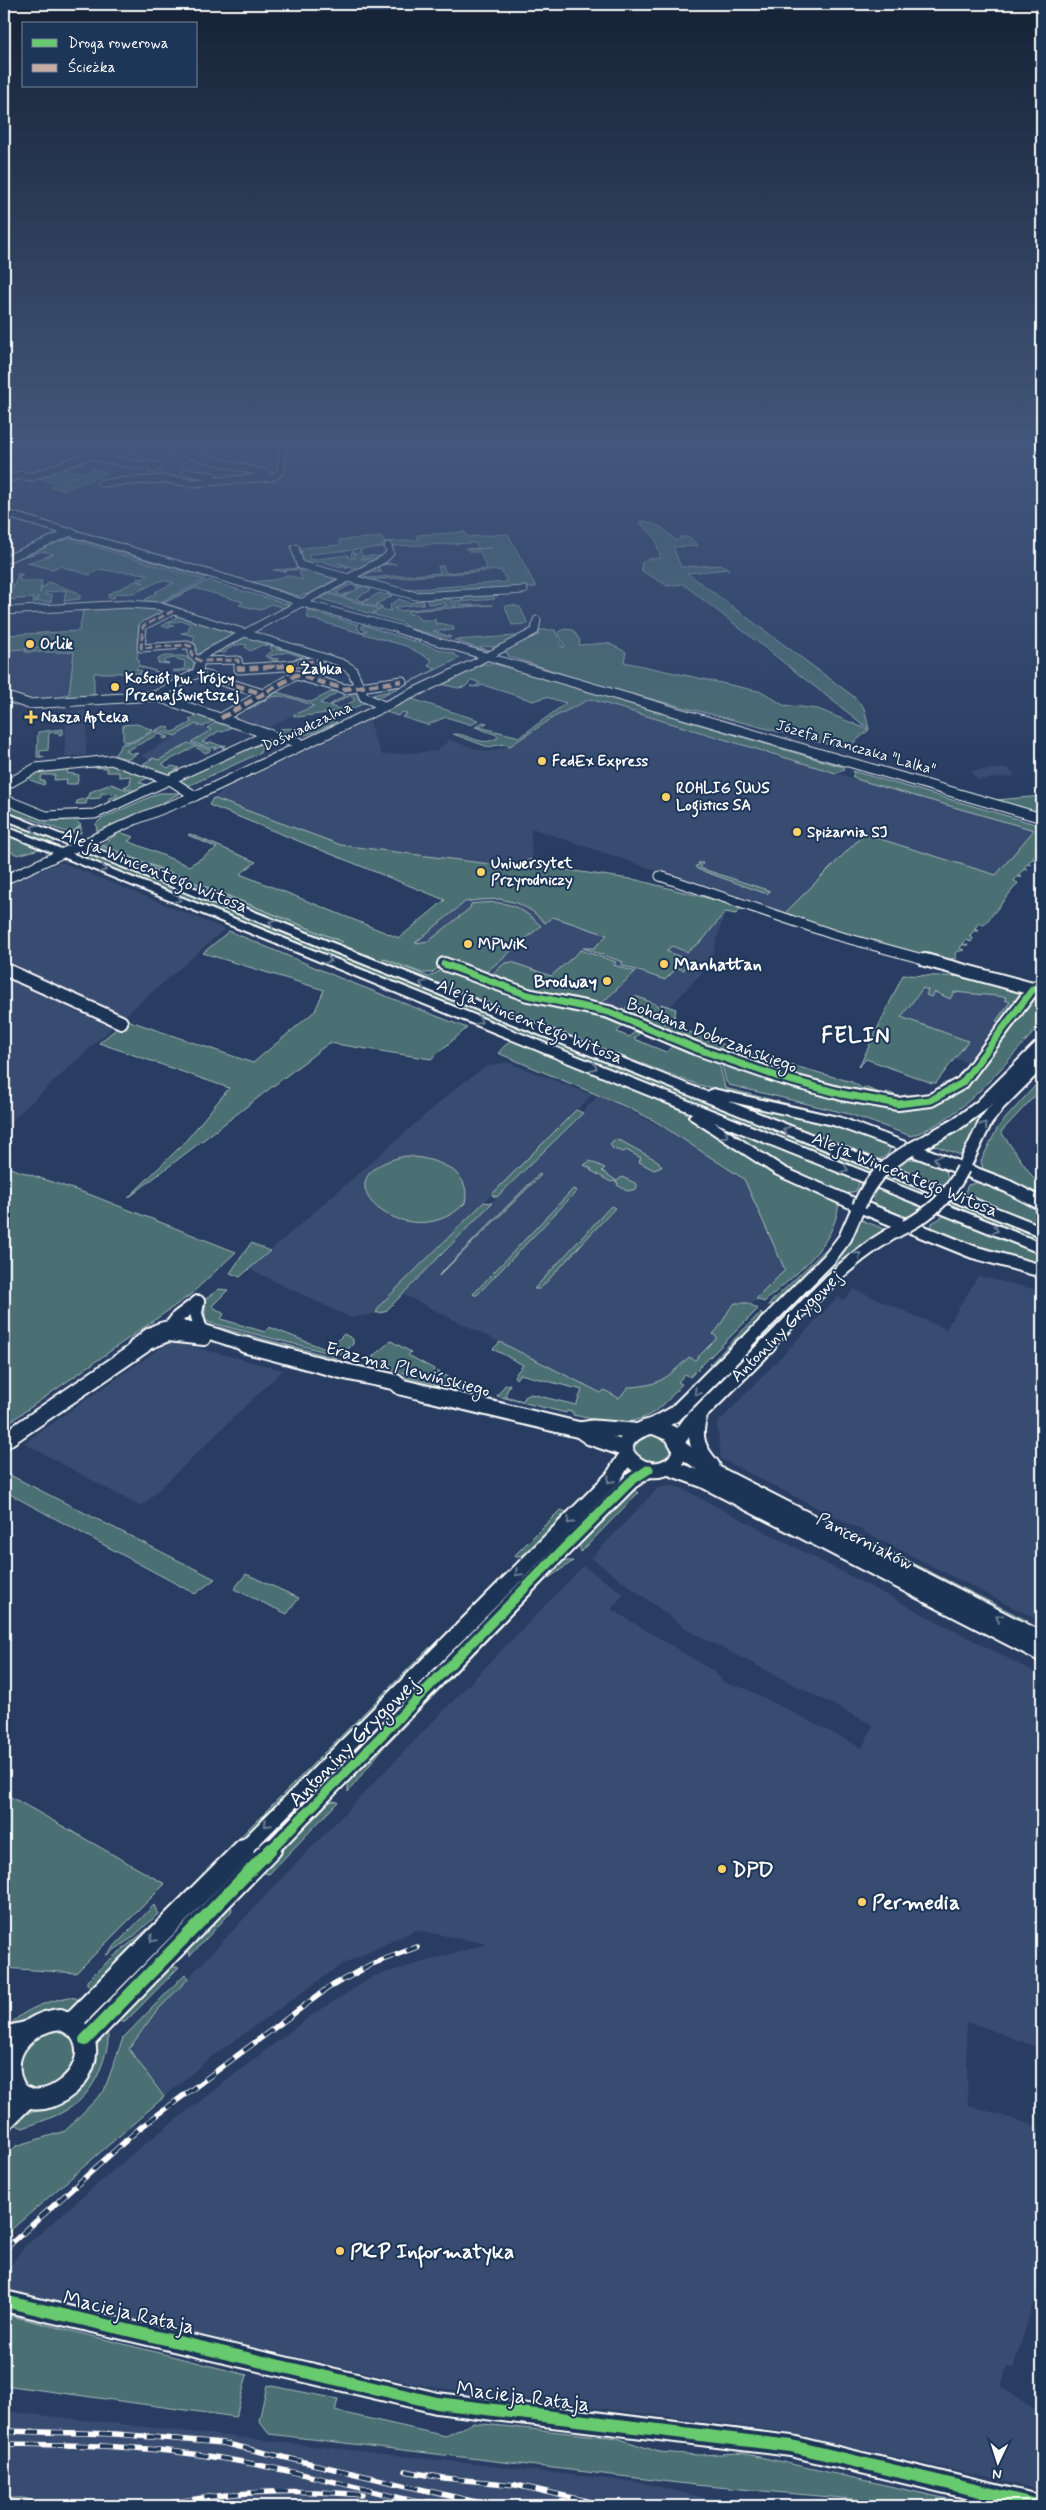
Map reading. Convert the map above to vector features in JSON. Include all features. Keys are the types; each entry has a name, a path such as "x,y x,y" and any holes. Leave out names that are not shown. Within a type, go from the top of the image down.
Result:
{"main road":[{"name":"Aleja Wincentego Witosa","path":"4,816 1042,1232"},
{"name":"Aleja Wincentego Witosa","path":"4,829 1042,1249"},
{"path":"598,1054 626,1061 709,1092 837,1121 911,1149"},
{"path":"653,1092 694,1114 780,1171 859,1206"}],"street":[{"name":"Józefa Franczaka \"Lalka\"","path":"159,559 368,620 463,650 487,655"},
{"path":"298,559 300,565 424,597 520,591"},
{"path":"197,673 200,661 208,653 383,559"},
{"path":"4,611 136,604 173,611 342,663 352,670 364,697 382,705"},
{"path":"173,611 143,626 141,648 190,646 192,656 200,661 238,660 239,668 294,665 314,661"},
{"path":"487,655 535,631 536,620"},
{"name":"Józefa Franczaka \"Lalka\"","path":"399,630 716,722 817,749 1042,818"},
{"path":"462,664 467,658 463,650"},
{"name":"Doświadczalna","path":"407,694 462,664 487,655"},
{"name":"Doświadczalna","path":"4,880 80,846 298,742 407,694 487,655"},
{"path":"155,696 197,673 263,694"},
{"path":"221,718 296,675 337,688 402,681"},
{"path":"4,696 29,704 155,696 298,742"},
{"name":"Doświadczalna","path":"192,791 382,705"},
{"path":"269,734 298,742"},
{"name":"Doświadczalna","path":"4,799 46,816 94,814 269,734"},
{"path":"278,738 285,744 285,748"},
{"path":"4,786 36,768 49,764 96,759 121,762 170,780 192,791"},
{"path":"4,775 16,779"},
{"path":"660,876 835,936 1039,988"},
{"name":"Bohdana Dobrzańskiego","path":"444,964 528,996 604,1011 781,1080 873,1101 902,1104 936,1098 959,1086 1039,988"},
{"path":"4,969 120,1022"},
{"name":"Antoniny Grygowej","path":"653,1426 675,1414 825,1263 845,1238 868,1184 878,1170 955,1125 981,1106 1042,1045"},
{"name":"Antoniny Grygowej","path":"679,1444 700,1413 850,1261 881,1238 928,1214 944,1202 955,1186 986,1121 999,1104 1042,1061"},
{"name":"Aleja Wincentego Witosa","path":"911,1149 1007,1186 1042,1204"},
{"path":"859,1206 973,1252 1038,1269"},
{"path":"174,1330 178,1317 198,1302 196,1313 202,1331"},
{"name":"Erazma Plewińskiego","path":"135,1349 139,1341 165,1326 174,1330 227,1340 347,1372 354,1378 401,1387 580,1430 590,1437 626,1452"},
{"name":"Erazma Plewińskiego","path":"4,1441 135,1349 174,1330 202,1331 227,1340"},
{"name":"Pancerniaków","path":"700,1413 694,1432 696,1446 702,1456 721,1477"},
{"path":"653,1426 668,1430 679,1444 677,1460 668,1467 648,1469 634,1463 626,1452 627,1439 633,1431 653,1426"},
{"name":"Erazma Plewińskiego","path":"580,1430 593,1428 633,1431"},
{"name":"Pancerniaków","path":"679,1444 696,1463 721,1477 1042,1640"},
{"name":"Antoniny Grygowej","path":"71,2023 612,1478 626,1452"},
{"name":"Pancerniaków","path":"668,1467 704,1480 1042,1654"},
{"name":"Antoniny Grygowej","path":"85,2040 565,1547 631,1481 648,1469"},
{"path":"4,2037 26,2032 48,2020 60,2019 71,2023 79,2030 85,2040 84,2063 71,2086 49,2099 37,2100 27,2097 15,2088 7,2073 17,2043 26,2032"},
{"path":"4,2120 27,2097"},
{"name":"Macieja Rataja","path":"4,2300 437,2403 791,2446 1042,2506"}],"shaded area":[{"path":"81,634 72,698 27,698 4,689 4,639"},
{"path":"277,694 315,706 306,711 302,710 268,728 236,717"},
{"path":"590,699 859,780 1034,830 997,875 864,834 784,914 531,828 532,865 637,880 736,914 725,912 710,964 669,1008 663,1031 541,996 403,946 457,902 209,805 213,798 237,782 375,717 370,720 373,735 382,755 437,751 449,740 487,752 513,745 554,717"},
{"path":"87,710 86,755 65,757 66,712"},
{"path":"196,724 212,729 156,762 141,756"},
{"path":"1008,768 1015,776 978,780 970,771"},
{"path":"61,862 225,929 120,1020 4,1128 4,884"},
{"path":"922,975 1020,989 968,1063 881,1034"},
{"path":"507,1062 592,1095 380,1305 375,1314 351,1318 249,1269 456,1088 485,1067"},
{"path":"599,1095 667,1130 744,1179 786,1270 642,1413 400,1293"},
{"path":"978,1276 1042,1291 1042,1622 721,1459 717,1424 838,1297 844,1300 854,1289 946,1329"},
{"path":"170,1341 283,1370 141,1507 24,1443"},
{"path":"668,1485 681,1488 1042,1676 1042,2049 975,2024 966,2023 968,2105 1042,2128 1042,2276 1013,2368 1007,2367 1001,2387 1042,2414 1042,2490 780,2431 431,2387 4,2291 4,2274 24,2247 142,2146 309,2017 374,1976 487,1944 416,1930 341,1965 211,2057 164,2097 129,2049 154,2014 285,1875 583,1566 624,1594 611,1609 715,1672 724,1683 747,1689 862,1748 873,1725 691,1632 591,1558 658,1488"},
{"path":"4,2411 643,2483 740,2506 4,2506"}],"green space":[{"path":"39,559 135,559 205,580 160,602 144,602 157,593 155,592 174,583 162,580 134,593 115,594 114,598 108,598 109,594 136,581 144,583 138,580 137,577 143,579 149,575 101,569 89,575 60,566 52,569 27,563"},
{"path":"142,559 152,559 211,576 206,578"},
{"path":"301,559 365,559 373,561 358,569 338,563 348,567 345,568 324,562 301,562"},
{"path":"483,559 521,559 536,587 428,596 403,590 507,582 501,570 370,580 358,578 383,563 396,564 380,565 378,568 382,572 367,573 365,578 440,573 438,566 443,566 446,573 487,569"},
{"path":"648,559 678,559 681,567 722,565 729,569 687,573 853,696 864,708 869,729 683,584 668,586 642,571 641,563"},
{"path":"301,568 339,577 312,593 299,596 250,582 274,580 287,575 303,580 299,573 301,572 300,570 285,570 287,572 273,570"},
{"path":"18,573 23,575 19,576 20,581 42,581 40,593 42,587 46,586 48,582 77,592 80,595 80,599 64,601 66,590 45,593 45,595 52,595 51,602 37,602 38,596 36,602 33,603 34,598 4,600 4,585 13,584 13,589"},
{"path":"210,580 290,605 282,610 281,607 271,604 260,610 239,605 243,602 195,588 164,603 182,609 180,611 153,603 162,602"},
{"path":"354,580 386,590 370,588 371,590 356,598 362,601 368,599 361,602 343,597 366,584 358,588 356,588 358,586 350,585 336,593 342,595 348,593 342,597 328,593"},
{"path":"391,592 395,594 388,595 392,596 376,604 383,607 371,614 318,598 327,593 375,608 377,607 362,603 379,593 385,595"},
{"path":"491,594 495,599 460,602 461,605 493,605 408,611 408,613 417,615 420,620 436,620 434,622 437,623 435,625 439,623 453,626 454,630 433,631 451,637 449,638 407,628 403,623 372,614 381,609 391,611 390,605 399,599 410,603 423,600 424,604 395,607 396,610 400,611 446,606 445,603 428,604 427,599 429,598 449,597 447,600 451,599 454,607 456,606 454,601 464,600 457,596"},
{"path":"513,605 520,607 528,624 512,625 505,606"},
{"path":"149,606 167,612 139,626 137,659 140,661 138,663 141,667 139,666 136,669 142,671 139,673 167,684 135,673 94,673 94,697 64,699 64,695 69,694 74,652 25,652 25,650 52,647 9,650 7,655 4,655 4,635 79,631 83,611 63,609"},
{"path":"307,610 359,625 357,627 361,633 367,631 361,628 363,625 454,654 460,658 375,699 368,696 389,691 387,686 407,683 436,669 428,666 432,660 406,646 308,618"},
{"path":"170,613 238,633 196,658 192,645 195,636 181,633 188,632 190,623 181,621 170,622 170,625 174,625 169,628 162,626 177,617"},
{"path":"565,629 573,630 580,640 579,645 608,643 626,652 624,662 763,692 783,705 818,709 869,730 846,749 597,685 508,656 508,653 502,651 540,634 536,633 539,630 555,630 562,647 565,647 558,632"},
{"path":"246,636 286,648 276,650 289,649 313,656 305,660 291,660 303,657 287,652 270,656 270,658 279,659 275,661 265,656 273,651 270,648 272,646 262,645 250,651 245,647 247,645 241,644 232,647 225,653 218,652 210,656 212,658 205,657"},
{"path":"521,637 493,647 484,646 480,648 490,650 486,651 454,640"},
{"path":"164,656 183,656 196,661 195,669 175,672 172,670 184,670 185,661 173,658 165,660 165,663 169,664 158,663 158,659"},
{"path":"483,664 495,664 845,769 836,773 590,699 554,717 510,746 504,744 488,747 453,734 481,741 492,740 498,737 475,727 483,722 487,723 479,727 520,737 566,703 546,697 533,701 483,685 475,687 480,683 472,680 465,687 458,688 441,684"},
{"path":"357,689 360,699 366,702 350,710 297,717 293,715 314,706 282,696 268,698 247,709 277,692 311,702 335,690 342,692 338,692 320,703 328,706 344,696 342,695 349,697 330,706 339,709 355,700 346,692"},
{"path":"408,699 478,720 472,725 446,717 427,725 402,717 407,714 403,712 398,716 383,711"},
{"path":"198,715 213,721 203,727 196,724 175,736 156,730 165,726 170,728 167,730 173,732 192,722 189,720"},
{"path":"329,720 337,722 315,732 300,736 285,735 277,732 280,729 309,727 312,730 314,728 311,726"},
{"path":"216,722 232,727 223,732 219,731 202,742 208,744 211,742 221,746 226,745 224,746 231,750 222,748 223,746 214,750 217,747 210,748 191,742 211,730 207,728"},
{"path":"137,724 153,730 133,741 123,742 123,725"},
{"path":"63,729 63,734 59,735 59,732 49,733 48,750 40,751 40,756 45,757 37,757 38,732"},
{"path":"154,731 169,737 165,739 163,738 165,736 159,734 126,751 132,754 138,753 129,759 114,756 122,744 134,742"},
{"path":"261,740 264,742 260,753 188,786 178,780 263,743"},
{"path":"188,743 211,750 206,753 195,747 162,764 168,768 172,766 179,768 169,774 143,764 153,758 159,760"},
{"path":"103,761 160,778 155,781 147,778 139,782 147,785 135,791 124,787 130,784 131,776 119,777 119,772 107,772 107,768 85,767"},
{"path":"68,768 67,773 79,775 77,784 66,784 67,779 54,780 55,775 42,775 40,781 45,781 44,785 30,780 29,777 31,773"},
{"path":"853,771 1042,826 1042,842 1038,844 1042,845 1042,848 1037,852 1041,853 1036,853 1033,857 1036,860 1032,859 1028,863 1031,865 1027,864 1024,868 1028,869 1023,870 1018,876 1022,877 1017,877 1014,881 1018,883 984,925 979,923 974,929 979,931 974,931 969,936 973,938 971,942 966,940 963,944 968,945 962,945 960,948 964,950 956,952 957,958 951,959 949,962 862,940 784,914 864,834 996,875 1034,830 859,780 852,776 854,774"},
{"path":"111,784 133,792 108,803 109,798 117,796 117,794 102,793 100,798 87,799 86,804 76,804 77,801 89,797 90,792"},
{"path":"159,793 180,793 151,809 88,837 97,831 96,824 101,819"},
{"path":"1042,796 1042,814 997,800"},
{"path":"213,798 341,845 513,867 531,859 532,865 637,880 742,907 736,914 725,912 703,940 687,952 672,946 666,951 683,958 688,964 684,970 677,968 665,980 621,965 623,962 583,948 594,948 607,935 553,917 545,923 532,911 517,903 500,899 465,902 415,943 429,941 470,908 471,904 501,903 509,905 525,912 541,926 485,973 444,963 432,973 422,973 382,958 429,977 443,969 626,1022 617,1032 629,1037 639,1028 643,1030 634,1039 666,1052 675,1044 718,1058 725,1088 852,1120 699,1085 474,1001 95,849 101,846 343,942 102,845 119,832 134,837 128,841 189,866 217,848 188,835 190,834 256,862 240,874 399,938 445,900 209,805"},
{"path":"4,804 25,812 61,818 64,821 71,817 81,825 72,833 31,819 4,813"},
{"path":"4,818 58,840 52,843 4,825"},
{"path":"81,826 81,833 72,833"},
{"path":"4,832 43,848 18,855 4,849"},
{"path":"85,853 143,876 161,881 1042,1236 1042,1245 77,856"},
{"path":"698,863 703,863 700,868 770,891 767,894 697,869 695,866 700,864"},
{"path":"229,931 340,978 467,1028 431,1059 329,1043 128,1198 184,1143 229,1088 99,1043 127,1020 253,1063 315,1011 324,990 203,953"},
{"path":"581,950 616,962 614,965 635,972 602,1003 608,1006 541,996 491,975 505,963 512,962 551,976"},
{"path":"903,975 977,977 1024,991 1001,1022 996,1021 1010,1002 1005,1000 1006,997 954,992 950,999 935,992 931,997 926,995 928,990 923,988 901,1017 968,1041 936,1083 932,1083 866,1059 859,1067"},
{"path":"630,997 638,997 658,1005 669,1033 618,1012 618,1009 623,1011 634,999"},
{"path":"1033,997 1042,998 1042,1024 967,1103 931,1127 911,1136 849,1114 729,1085 726,1082 721,1060 869,1102 945,1099 970,1082"},
{"path":"661,1004 676,1009 674,1019 676,1027 741,1051 852,1082 863,1089 864,1087 885,1095 887,1092 903,1098 905,1095 916,1096 926,1094 935,1090 943,1083 952,1084 964,1068 967,1071 946,1091 912,1101 800,1082 671,1033"},
{"path":"512,1038 680,1110 839,1202 836,1218 822,1246 800,1270 764,1302 756,1299 785,1270 744,1179 653,1120 498,1053"},
{"path":"1042,1050 1042,1056 988,1114 963,1156 933,1145 966,1126"},
{"path":"1042,1078 1042,1088 1001,1132 1035,1180 1042,1185 1042,1201 984,1174 981,1161 998,1127"},
{"path":"702,1092 827,1121 892,1145 888,1154 876,1162 812,1133 789,1128"},
{"path":"576,1110 583,1113 497,1197 493,1196 492,1194"},
{"path":"697,1113 861,1179 856,1191 846,1194 781,1166"},
{"path":"614,1140 621,1141 658,1161 662,1167 654,1170 639,1162 641,1158 626,1150 624,1152 613,1149 610,1144"},
{"path":"406,1156 428,1159 449,1168 457,1174 463,1182 466,1191 465,1203 443,1218 419,1223 396,1218 378,1208 367,1195 366,1180 378,1166"},
{"path":"908,1159 922,1160 946,1171 948,1178 944,1188 893,1168"},
{"path":"590,1161 605,1168 602,1171 617,1181 622,1177 637,1184 637,1189 627,1191 617,1185 618,1183 611,1182 590,1170 592,1169 584,1165"},
{"path":"4,1166 91,1195 236,1252 190,1295 4,1426"},
{"path":"539,1174 541,1175 439,1276 439,1275"},
{"path":"979,1182 1042,1210 1042,1228 963,1196 968,1185"},
{"path":"878,1186 927,1206 914,1214 904,1217 888,1213 875,1204 873,1200"},
{"path":"573,1189 577,1191 477,1295 474,1295 473,1294"},
{"path":"484,1202 492,1203 385,1312 376,1313 380,1305"},
{"path":"611,1206 615,1208 540,1289 534,1289"},
{"path":"946,1215 965,1225 1042,1253 1042,1267 986,1253 930,1232 932,1223"},
{"path":"859,1219 884,1229 842,1260 686,1418 681,1415"},
{"path":"251,1243 270,1251 240,1277 230,1273"},
{"path":"825,1250 823,1258 777,1304 768,1305"},
{"path":"219,1289 228,1290 212,1306 224,1314 221,1319 265,1332 269,1327 328,1350 344,1334 353,1339 353,1344 342,1355 207,1322 205,1304 201,1302"},
{"path":"735,1303 748,1303 758,1309 690,1377 685,1374 678,1382 682,1384 665,1403 645,1417 625,1422 604,1421 573,1415 573,1412 567,1411 566,1413 497,1396 505,1385 510,1384 505,1396 523,1401 525,1397 531,1394 576,1405 582,1390 520,1374 516,1379 514,1376 523,1365 493,1349 500,1342 601,1393 604,1390 619,1398 628,1387 655,1383 662,1380 689,1357 695,1360 717,1338 713,1334"},
{"path":"761,1312 762,1320 735,1348 711,1366 709,1365"},
{"path":"203,1323 337,1358 326,1361 298,1354"},
{"path":"391,1341 411,1352 408,1355 434,1369 431,1381 373,1364 373,1356"},
{"path":"437,1371 479,1393 481,1390 487,1395 433,1382"},
{"path":"390,1373 486,1397 477,1399 389,1375"},
{"path":"649,1431 671,1440 673,1454 665,1462 646,1463 633,1453 632,1443"},
{"path":"4,1472 215,1579 195,1594 4,1491"},
{"path":"619,1478 624,1481 107,2006 101,2000"},
{"path":"632,1487 638,1493 581,1552 579,1543"},
{"path":"560,1510 567,1512 544,1540 529,1552 521,1556 514,1556"},
{"path":"891,1553 1028,1621 1020,1623 888,1557"},
{"path":"565,1561 573,1561 546,1580 384,1747 348,1792 348,1779 556,1565"},
{"path":"246,1574 299,1598 287,1614 234,1589"},
{"path":"430,1647 429,1652 194,1891 177,1900"},
{"path":"4,1793 165,1884 76,1973 4,1968"},
{"path":"333,1801 338,1802 269,1874 261,1872 269,1857 323,1804"},
{"path":"154,1905 158,1914 132,1938 105,1956"},
{"path":"229,1905 232,1908 231,1912 190,1956 189,1946"},
{"path":"158,1919 156,1926 94,1990 87,1984 87,1981 95,1973"},
{"path":"167,1967 179,1967 125,2022 122,2022 116,2015"},
{"path":"185,1974 188,1979 154,2014 129,2049 164,2097 4,2236 4,2159 16,2146 65,2131 104,2091 123,2038"},
{"path":"69,1997 82,2001 71,2009 4,2032 17,2018 33,2008"},
{"path":"56,2028 64,2030 75,2042 75,2058 72,2070 58,2082 41,2090 32,2089 26,2085 20,2072 19,2065 22,2050 33,2037"},
{"path":"107,2031 108,2043 103,2062 97,2077 82,2099 62,2113 23,2128 12,2123 28,2113 56,2107 72,2098 84,2084 93,2068 97,2039"},
{"path":"4,2314 247,2375 236,2417 4,2385"},
{"path":"267,2385 338,2399 335,2411 446,2436 473,2423 617,2438 659,2452 699,2455 742,2453 979,2506 884,2506 853,2499 695,2485 269,2434 259,2421"},
{"path":"4,2498 24,2498 48,2506 4,2506"}],"waterway":[{"path":"330,593 347,584"},
{"path":"322,598 329,594"}],"railway":[{"path":"4,2250 140,2128 328,1988 372,1964 417,1947"},
{"path":"4,2431 116,2434 223,2443 493,2506"},
{"path":"4,2444 123,2447 193,2454 284,2470 434,2506"},
{"path":"405,2471 444,2478 516,2485 608,2506"},
{"path":"157,2506 208,2497 259,2492 284,2491 362,2495"},
{"path":"427,2502 469,2506"}],"marked path":[{"path":"173,611 143,626 141,648 187,645 192,647 192,656 200,661 238,660 239,669 294,665 313,661"},
{"path":"197,673 263,694"},
{"path":"221,718 296,675 345,689 402,681"}],"cycle path":[{"path":"444,964 528,995 609,1012 695,1048 782,1078 842,1094 898,1104 931,1100 944,1095 962,1083 1033,989 1042,984"},
{"path":"85,2040 565,1547 631,1481 649,1469"},
{"path":"4,2301 437,2403 791,2446 1042,2506"}],"place":[{"name":"Orlik","path":"30,644"},
{"name":"Żabka","path":"290,669"},
{"name":"Kościół pw. Trójcy Przenajświętszej","path":"115,687"},
{"name":"Nasza Apteka","path":"31,717"},
{"name":"FedEx Express","path":"542,761"},
{"name":"ROHLIG SUUS Logistics SA","path":"666,797"},
{"name":"Spiżarnia SJ","path":"797,832"},
{"name":"Uniwersytet Przyrodniczy","path":"481,872"},
{"name":"MPWiK","path":"468,944"},
{"name":"Manhattan","path":"664,964"},
{"name":"Brodway","path":"607,981"},
{"name":"DPD","path":"722,1869"},
{"name":"Permedia","path":"862,1902"},
{"name":"PKP Informatyka","path":"340,2251"}],"district":[{"name":"FELIN","path":"856,1034"}]}
